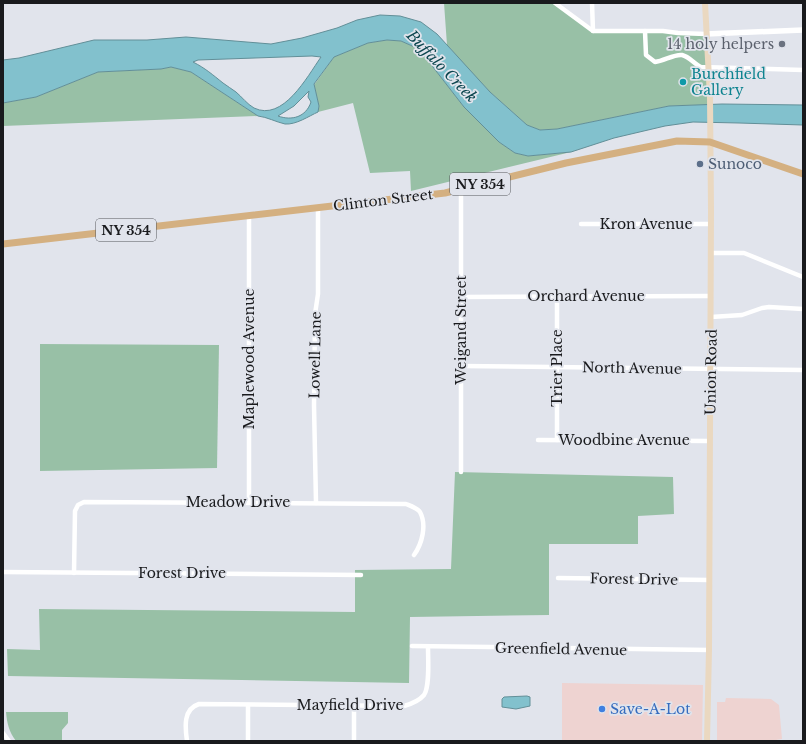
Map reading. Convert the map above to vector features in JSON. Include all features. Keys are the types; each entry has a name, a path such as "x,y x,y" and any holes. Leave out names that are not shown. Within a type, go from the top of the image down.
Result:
{"main road":[{"name":"Union Road","path":"705,3 707,67 710,97 711,224 709,650 707,741"},
{"name":"Clinton Street","path":"3,244 445,193 566,163 676,141 710,142 803,174"}],"street":[{"path":"555,3 593,31 645,31 706,34 803,30"},
{"path":"592,3 593,31"},
{"path":"645,31 646,55 655,62 663,62 673,56 682,55 690,58 699,66 707,67 803,70"},
{"name":"Weigand Street","path":"461,189 461,472"},
{"name":"Lowell Lane","path":"316,503 314,405 315,314 318,294 318,208"},
{"name":"Maplewood Avenue","path":"249,216 249,502"},
{"name":"Kron Avenue","path":"581,224 711,224"},
{"path":"711,253 744,253 803,277"},
{"name":"Trier Place","path":"557,296 557,440"},
{"name":"Orchard Avenue","path":"461,297 711,296"},
{"path":"711,317 742,315 762,308 770,307 803,309"},
{"name":"North Avenue","path":"460,366 803,370"},
{"name":"Woodbine Avenue","path":"538,440 710,441"},
{"name":"Meadow Drive","path":"74,572 75,511 78,505 84,502 406,504 413,506 419,511 422,520 423,534 419,548 414,555"},
{"name":"Forest Drive","path":"3,572 361,575"},
{"name":"Forest Drive","path":"558,578 709,580"},
{"name":"Greenfield Avenue","path":"412,646 709,650"},
{"name":"Mayfield Drive","path":"187,741 186,717 191,708 199,704 404,706 412,703 420,699 427,688 428,647"},
{"path":"248,705 248,741"},
{"path":"354,705 354,741"},
{"path":"3,733 8,741"}],"shaded area":[{"path":"562,683 703,685 702,741 562,741"},
{"path":"726,698 771,699 779,705 782,739 776,741 717,741 717,702 725,702"}],"green space":[{"path":"444,3 555,3 593,31 706,34 709,105 669,106 557,129 540,130 527,125 490,92 447,45"},
{"path":"387,40 401,41 419,49 464,107 499,142 515,153 528,156 571,152 411,191 410,171 370,173 353,103 318,112 319,106 314,85 334,57 368,43"},
{"path":"171,67 191,72 258,116 3,126 3,103 36,97 98,72 161,69"},
{"path":"40,344 219,345 217,468 40,471"},
{"path":"455,472 673,477 674,514 638,516 638,544 549,544 549,615 410,617 409,683 8,676 7,649 40,650 39,609 355,612 355,570 451,569"},
{"path":"6,712 68,712 68,723 62,730 62,741 16,741 9,727"}],"water":[{"name":"Buffalo Creek","path":"380,15 400,16 421,22 437,34 490,92 527,125 540,130 557,129 669,106 722,104 803,105 803,125 693,122 665,126 614,138 571,152 528,156 515,153 499,142 464,107 419,49 401,41 387,40 368,43 334,57 314,84 319,106 318,112 298,122 289,124 258,116 191,72 171,67 161,69 98,72 36,97 3,103 3,60 19,58 94,40 147,40 186,37 271,44 302,38 337,28 357,20","holes":["312,56 321,57 301,86 284,103 275,109 265,111 251,106 236,92 193,62 198,60","309,91 308,97 311,102 306,111 293,118 278,116 294,106"]},
{"path":"504,697 530,697 530,706 516,709 502,707 502,699"}],"place":[{"name":"14 holy helpers","path":"782,44"},
{"name":"Burchfield Gallery","path":"683,82"},
{"name":"Sunoco","path":"700,164"},
{"name":"Save-A-Lot","path":"602,709"}]}
